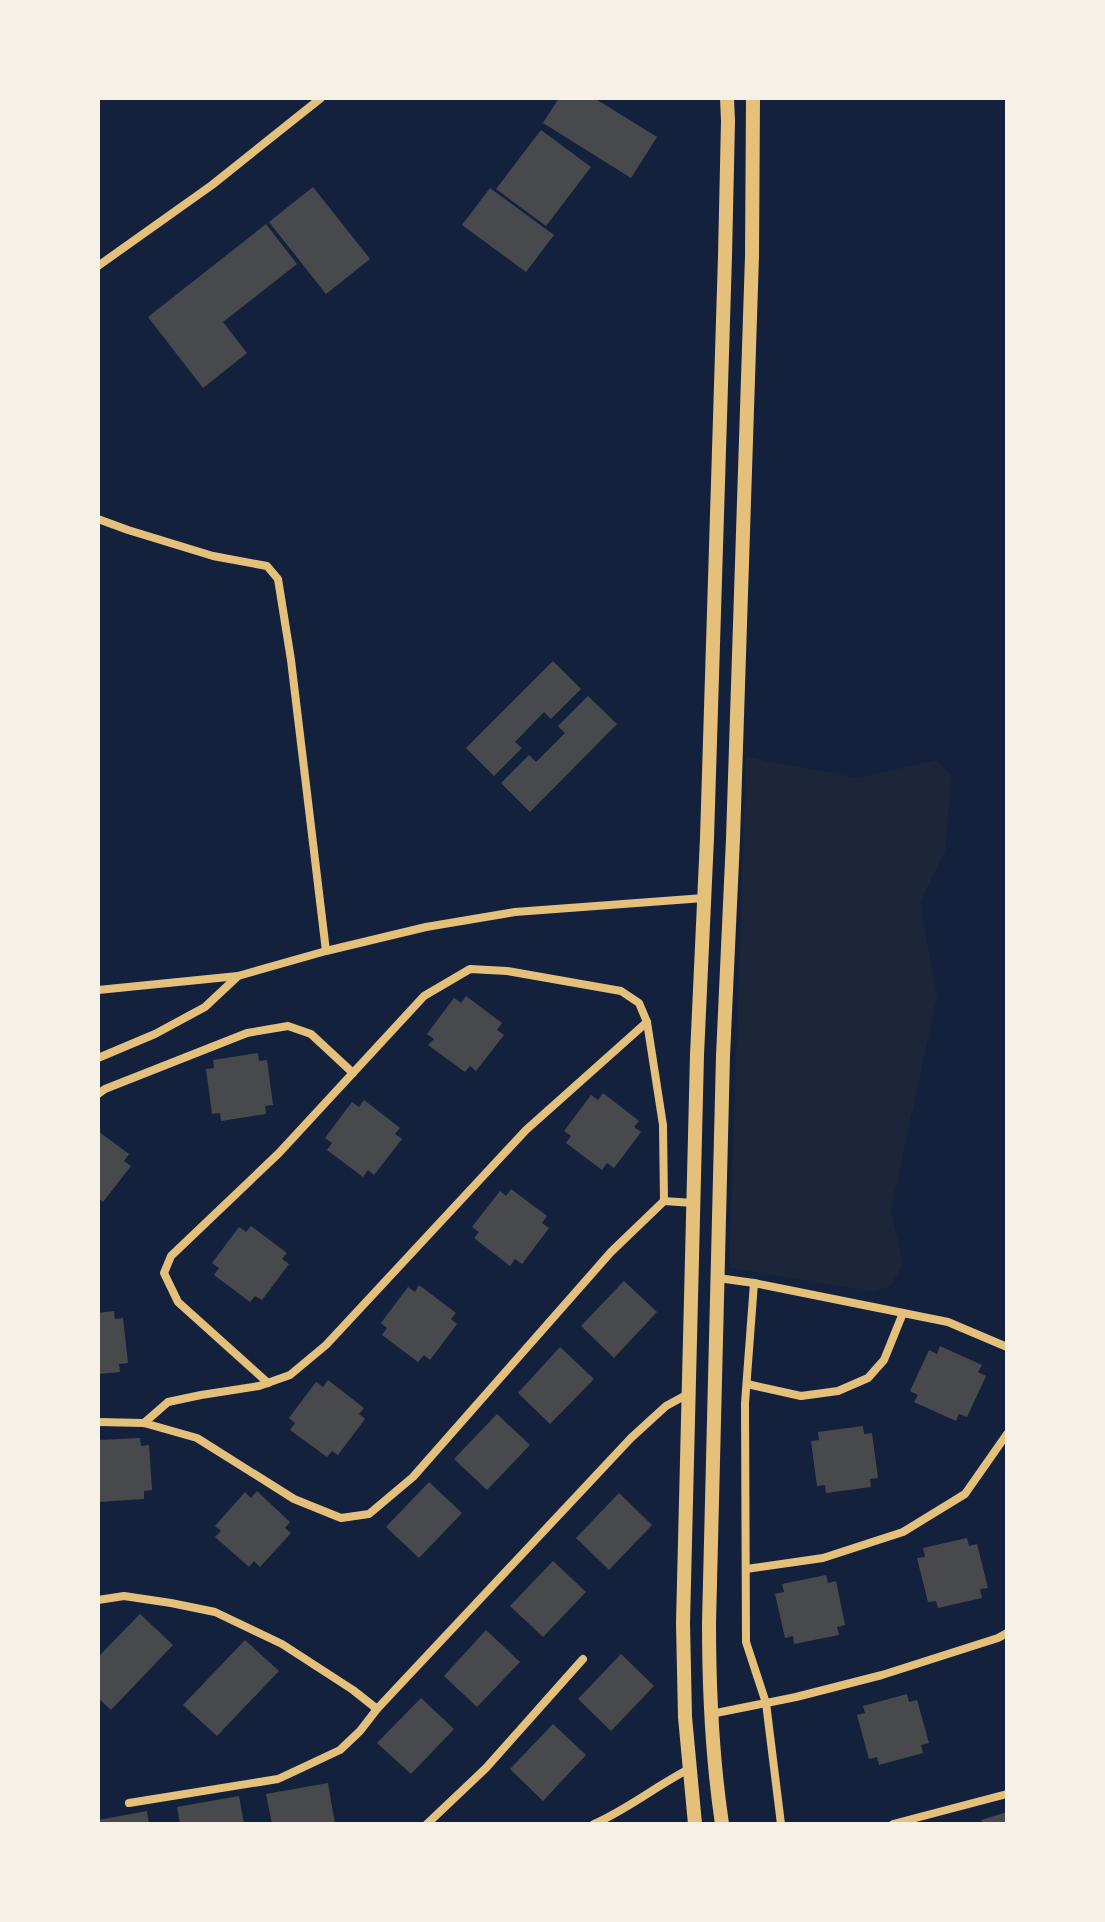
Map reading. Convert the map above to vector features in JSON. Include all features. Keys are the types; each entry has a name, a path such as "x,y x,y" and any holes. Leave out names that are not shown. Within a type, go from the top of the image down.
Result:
{"street":[{"path":"98,266 212,185 321,98"},
{"path":"695,1824 683,1681 688,1394 725,256 727,98"},
{"path":"722,1824 711,1714 709,1623 723,1056 752,256 753,98"},
{"path":"98,519 213,556 267,566 278,579 291,660 326,951"},
{"path":"98,990 238,976 426,927 515,912 731,896"},
{"path":"98,1422 144,1423 197,1438 294,1499 341,1518 369,1514 413,1477 611,1252 664,1201 663,1125 647,1022 639,1003 621,991 507,971 470,969 424,996 279,1153 171,1256 164,1273 178,1302 268,1383"},
{"path":"98,1058 155,1034 205,1007 238,976"},
{"path":"144,1423 168,1402 259,1386 290,1375 326,1345 526,1130 647,1022"},
{"path":"98,1094 247,1033 288,1026 311,1034 353,1073"},
{"path":"664,1201 720,1204"},
{"path":"718,1278 948,1322 1007,1347"},
{"path":"754,1283 747,1384 746,1642 766,1703 781,1824"},
{"path":"747,1384 801,1396 838,1391 868,1378 884,1360 903,1313"},
{"path":"129,1803 278,1779 340,1750 631,1438 666,1406 688,1394"},
{"path":"746,1569 823,1558 903,1532 965,1494 1007,1434"},
{"path":"98,1600 124,1596 215,1612 282,1644 377,1709"},
{"path":"711,1714 882,1675 1007,1633"},
{"path":"427,1824 486,1768 583,1659"},
{"path":"594,1824 689,1769"},
{"path":"893,1824 1007,1794"}],"shaded area":[{"path":"746,757 858,778 936,760 952,776 945,851 920,902 937,997 891,1210 903,1263 891,1286 873,1292 729,1268"}],"building":[{"path":"559,98 594,98 657,137 631,178 543,123"},
{"path":"541,130 591,167 546,226 496,189"},
{"path":"313,187 370,259 326,294 269,222"},
{"path":"490,188 554,235 526,272 462,225"},
{"path":"266,224 297,264 223,322 247,353 203,388 148,317"},
{"path":"553,661 581,689 551,719 544,712 515,742 522,748 494,776 466,748"},
{"path":"588,696 617,724 530,812 501,783 529,755 536,762 565,733 558,726"},
{"path":"466,996 502,1023 497,1030 504,1035 476,1071 470,1066 465,1072 428,1045 434,1039 427,1034 454,998 461,1003"},
{"path":"258,1053 259,1061 267,1060 273,1105 265,1106 266,1114 221,1121 220,1113 212,1114 206,1069 214,1068 213,1060"},
{"path":"603,1093 639,1121 634,1127 641,1132 614,1168 607,1163 602,1170 566,1143 571,1136 564,1131 591,1095 598,1100"},
{"path":"364,1100 400,1128 395,1134 402,1139 374,1175 368,1170 363,1177 327,1150 332,1143 325,1138 352,1102 359,1107"},
{"path":"98,1131 129,1154 124,1161 131,1166 103,1202 98,1198"},
{"path":"511,1189 547,1216 542,1223 549,1228 522,1264 515,1259 510,1266 474,1238 479,1232 472,1227 500,1191 506,1196"},
{"path":"251,1226 287,1253 282,1259 289,1264 262,1300 255,1296 250,1302 214,1275 219,1268 212,1263 239,1227 246,1232"},
{"path":"624,1281 657,1312 614,1358 581,1326"},
{"path":"419,1285 456,1313 451,1319 457,1324 430,1360 424,1355 418,1362 382,1335 387,1328 381,1323 408,1287 415,1292"},
{"path":"114,1311 115,1319 123,1318 128,1363 119,1364 120,1372 98,1374 98,1313"},
{"path":"940,1346 982,1365 978,1372 986,1376 967,1417 959,1414 956,1421 914,1402 918,1395 910,1391 929,1350 937,1354"},
{"path":"560,1347 594,1379 550,1424 518,1393"},
{"path":"328,1380 364,1408 359,1414 365,1419 338,1455 332,1451 327,1457 290,1430 295,1423 289,1418 316,1382 323,1387"},
{"path":"497,1414 530,1445 487,1490 454,1459"},
{"path":"863,1426 864,1434 872,1433 878,1478 870,1479 871,1487 826,1493 825,1485 817,1486 811,1441 819,1440 818,1432"},
{"path":"140,1438 141,1446 149,1445 152,1490 144,1491 144,1499 99,1502 98,1440"},
{"path":"429,1482 462,1513 419,1558 386,1527"},
{"path":"257,1491 290,1522 285,1528 291,1533 260,1567 254,1561 249,1567 215,1537 221,1531 215,1526 245,1492 251,1498"},
{"path":"619,1493 652,1525 609,1570 576,1538"},
{"path":"967,1538 969,1546 977,1544 988,1588 980,1589 982,1598 938,1608 936,1601 928,1602 917,1558 925,1557 923,1548"},
{"path":"553,1561 586,1592 543,1637 510,1606"},
{"path":"826,1575 828,1583 836,1581 845,1625 837,1627 839,1635 794,1644 793,1636 785,1638 775,1594 784,1592 782,1584"},
{"path":"140,1614 173,1645 111,1710 98,1698 98,1657"},
{"path":"486,1630 520,1662 477,1707 444,1676"},
{"path":"245,1640 279,1671 217,1736 183,1705"},
{"path":"621,1654 654,1686 611,1731 578,1699"},
{"path":"907,1694 909,1702 917,1700 929,1743 921,1745 923,1753 879,1765 877,1757 869,1759 857,1715 865,1713 863,1706"},
{"path":"421,1698 454,1729 411,1774 377,1743"},
{"path":"553,1724 586,1755 543,1801 510,1769"},
{"path":"328,1783 335,1824 272,1824 266,1794"},
{"path":"239,1796 244,1824 180,1824 177,1807"},
{"path":"147,1811 149,1824 98,1824 98,1820"},
{"path":"1007,1812 1007,1824 983,1824 981,1820"}]}
